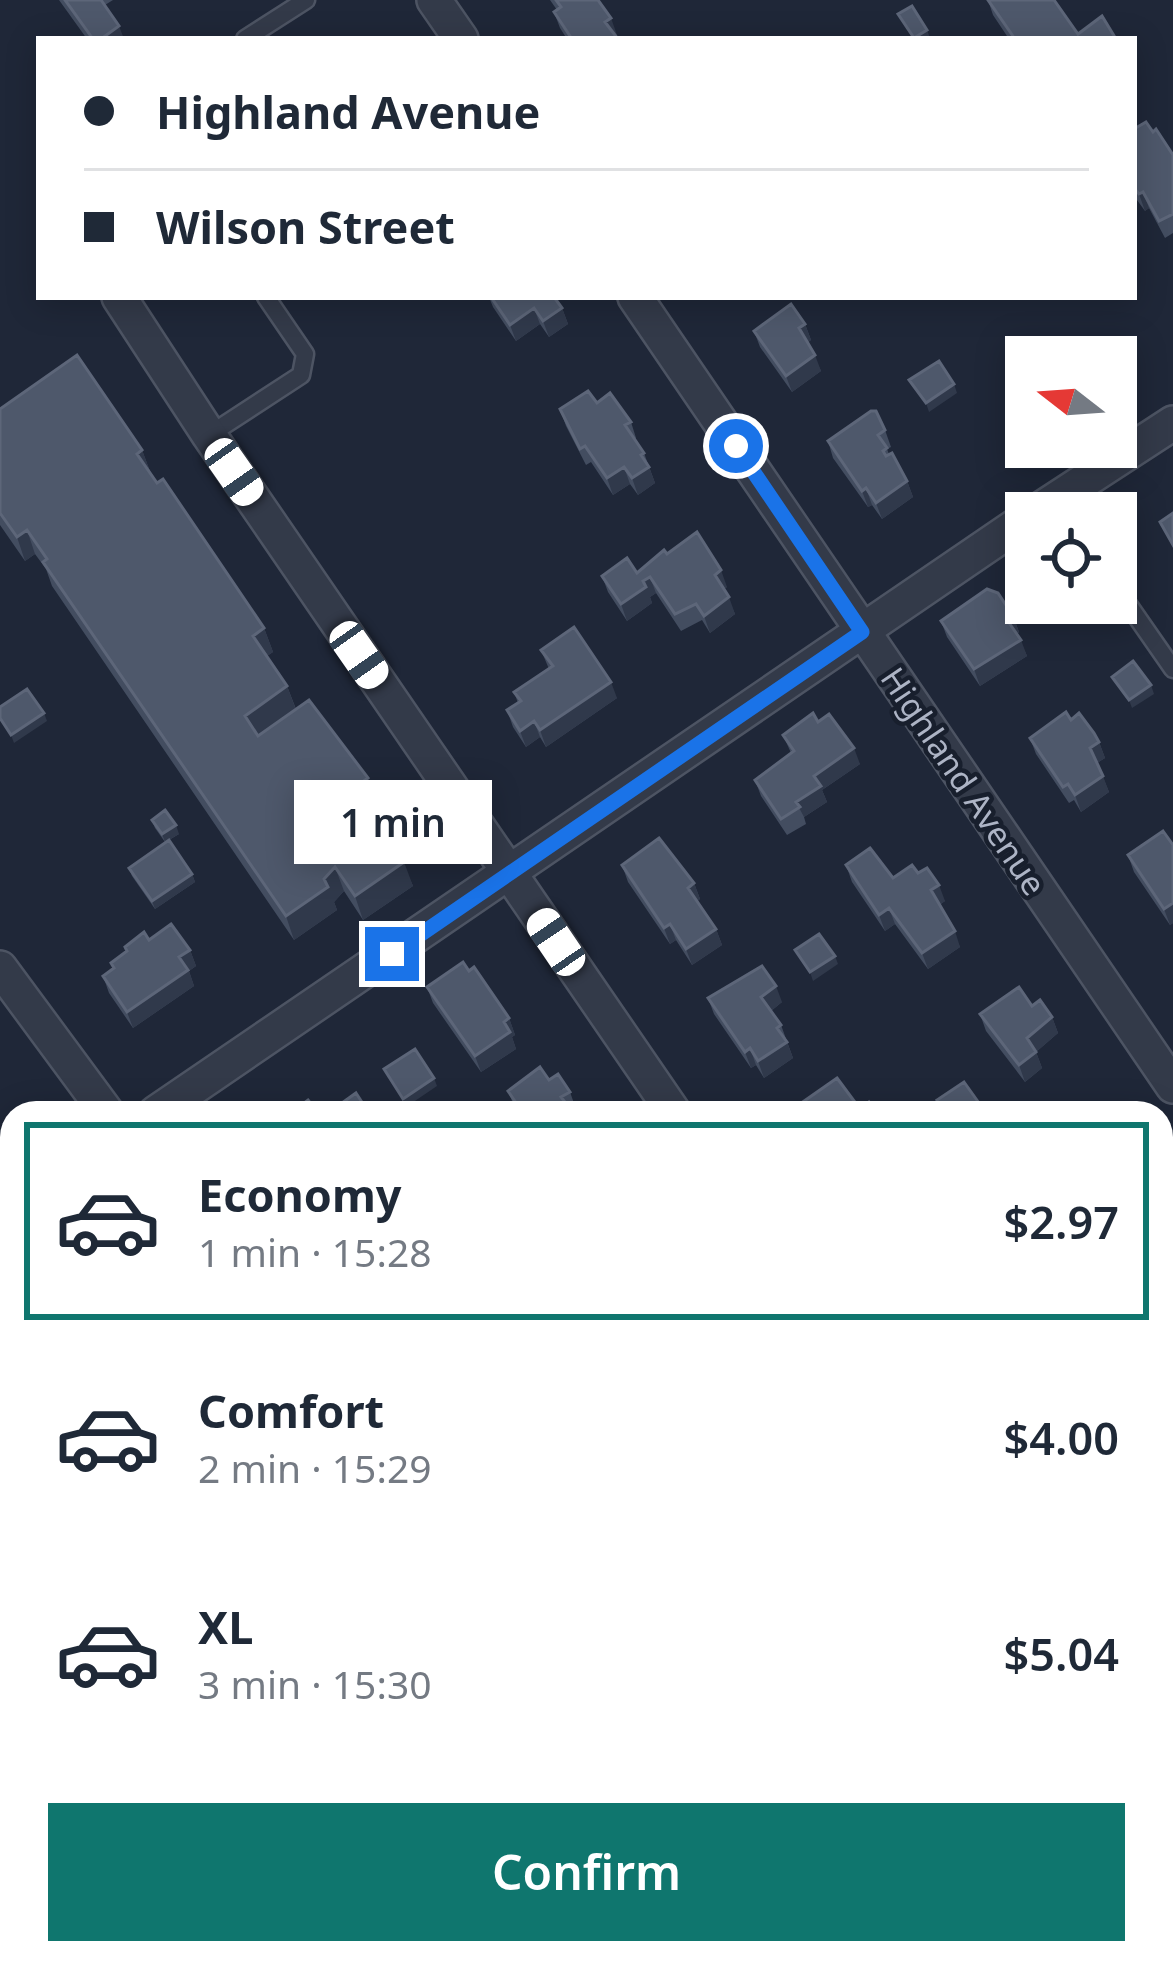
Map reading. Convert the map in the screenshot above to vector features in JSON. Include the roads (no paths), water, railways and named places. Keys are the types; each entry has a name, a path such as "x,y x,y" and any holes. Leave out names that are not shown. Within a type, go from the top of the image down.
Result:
{"street":[{"path":"434,0 458,36"},
{"path":"121,300 666,1101"},
{"name":"Highland Avenue","path":"637,300 1173,1086"},
{"path":"1075,492 1173,424"},
{"path":"174,1101 1005,533"},
{"path":"0,968 98,1101"}],"lane":[{"path":"250,36 306,0"},
{"path":"209,435 301,374 305,354 268,300"},
{"path":"1137,617 1173,669"}]}
